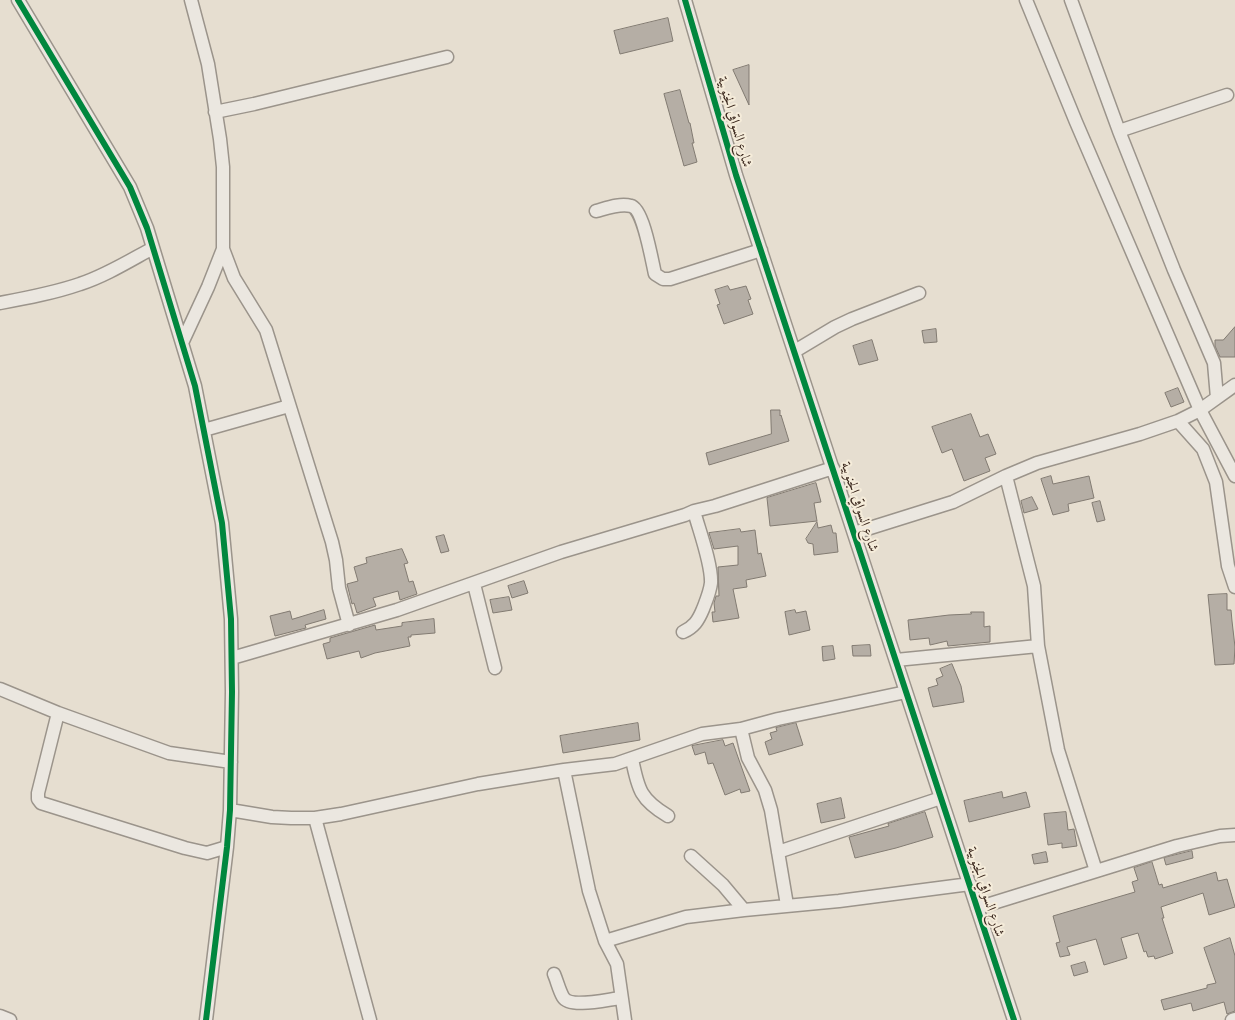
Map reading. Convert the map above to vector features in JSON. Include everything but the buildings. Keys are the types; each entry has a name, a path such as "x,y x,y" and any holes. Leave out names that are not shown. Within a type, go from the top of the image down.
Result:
{"street":[{"path":"18,0 130,187 142,214 195,386 222,523 231,619 230,810 206,1020"},
{"path":"191,0 208,64 224,167 224,249 234,278 266,330 332,542 339,588 349,625"},
{"name":"شارع السواقي الجنوبية","path":"685,0 736,175 1014,1020"},
{"path":"1026,0 1076,122 1200,410 1235,476"},
{"path":"1071,0 1119,131 1177,278 1214,362 1218,398"},
{"path":"215,112 447,57"},
{"path":"1119,131 1227,95"},
{"path":"596,211 620,206 635,208 640,218 655,274 663,279 670,279 761,250"},
{"path":"0,303 39,296 81,284 109,272 153,248"},
{"path":"182,342 224,249"},
{"path":"794,351 844,323 919,293"},
{"path":"854,532 954,502 1037,463 1140,434 1178,421 1200,410 1235,385"},
{"path":"204,430 289,406"},
{"path":"1178,421 1203,449 1216,482 1228,566 1235,587"},
{"path":"232,658 397,610 561,552 685,516 694,511 833,468"},
{"path":"1006,476 1034,586 1038,646 1058,750 1096,871"},
{"path":"683,632 692,628 698,622 711,582 704,544 694,511"},
{"path":"474,584 495,668"},
{"path":"896,660 1038,646"},
{"path":"0,689 58,713 169,753 231,762"},
{"path":"230,810 272,817 316,818 341,814 478,784 615,764 632,760 702,734 741,729 786,717 906,692"},
{"path":"58,713 38,799 42,802 192,850 207,853 227,847"},
{"path":"741,729 748,758 769,799 787,905"},
{"path":"632,760 636,781 645,799 653,807 668,816"},
{"path":"564,770 587,883 606,941 617,964 625,1020"},
{"path":"778,852 941,798"},
{"path":"316,818 370,1020"},
{"path":"978,908 1177,846 1220,836 1235,835"},
{"path":"691,856 723,885 744,910"},
{"path":"606,941 686,917 839,901 970,884"},
{"path":"554,974 563,998 568,1002 584,1003 621,998"},
{"path":"0,1016 10,1020"}],"cycle path":[{"path":"18,0 130,187 147,228 195,386 222,523 231,619 230,810 206,1020"},
{"path":"685,0 736,175 1014,1020"}]}
